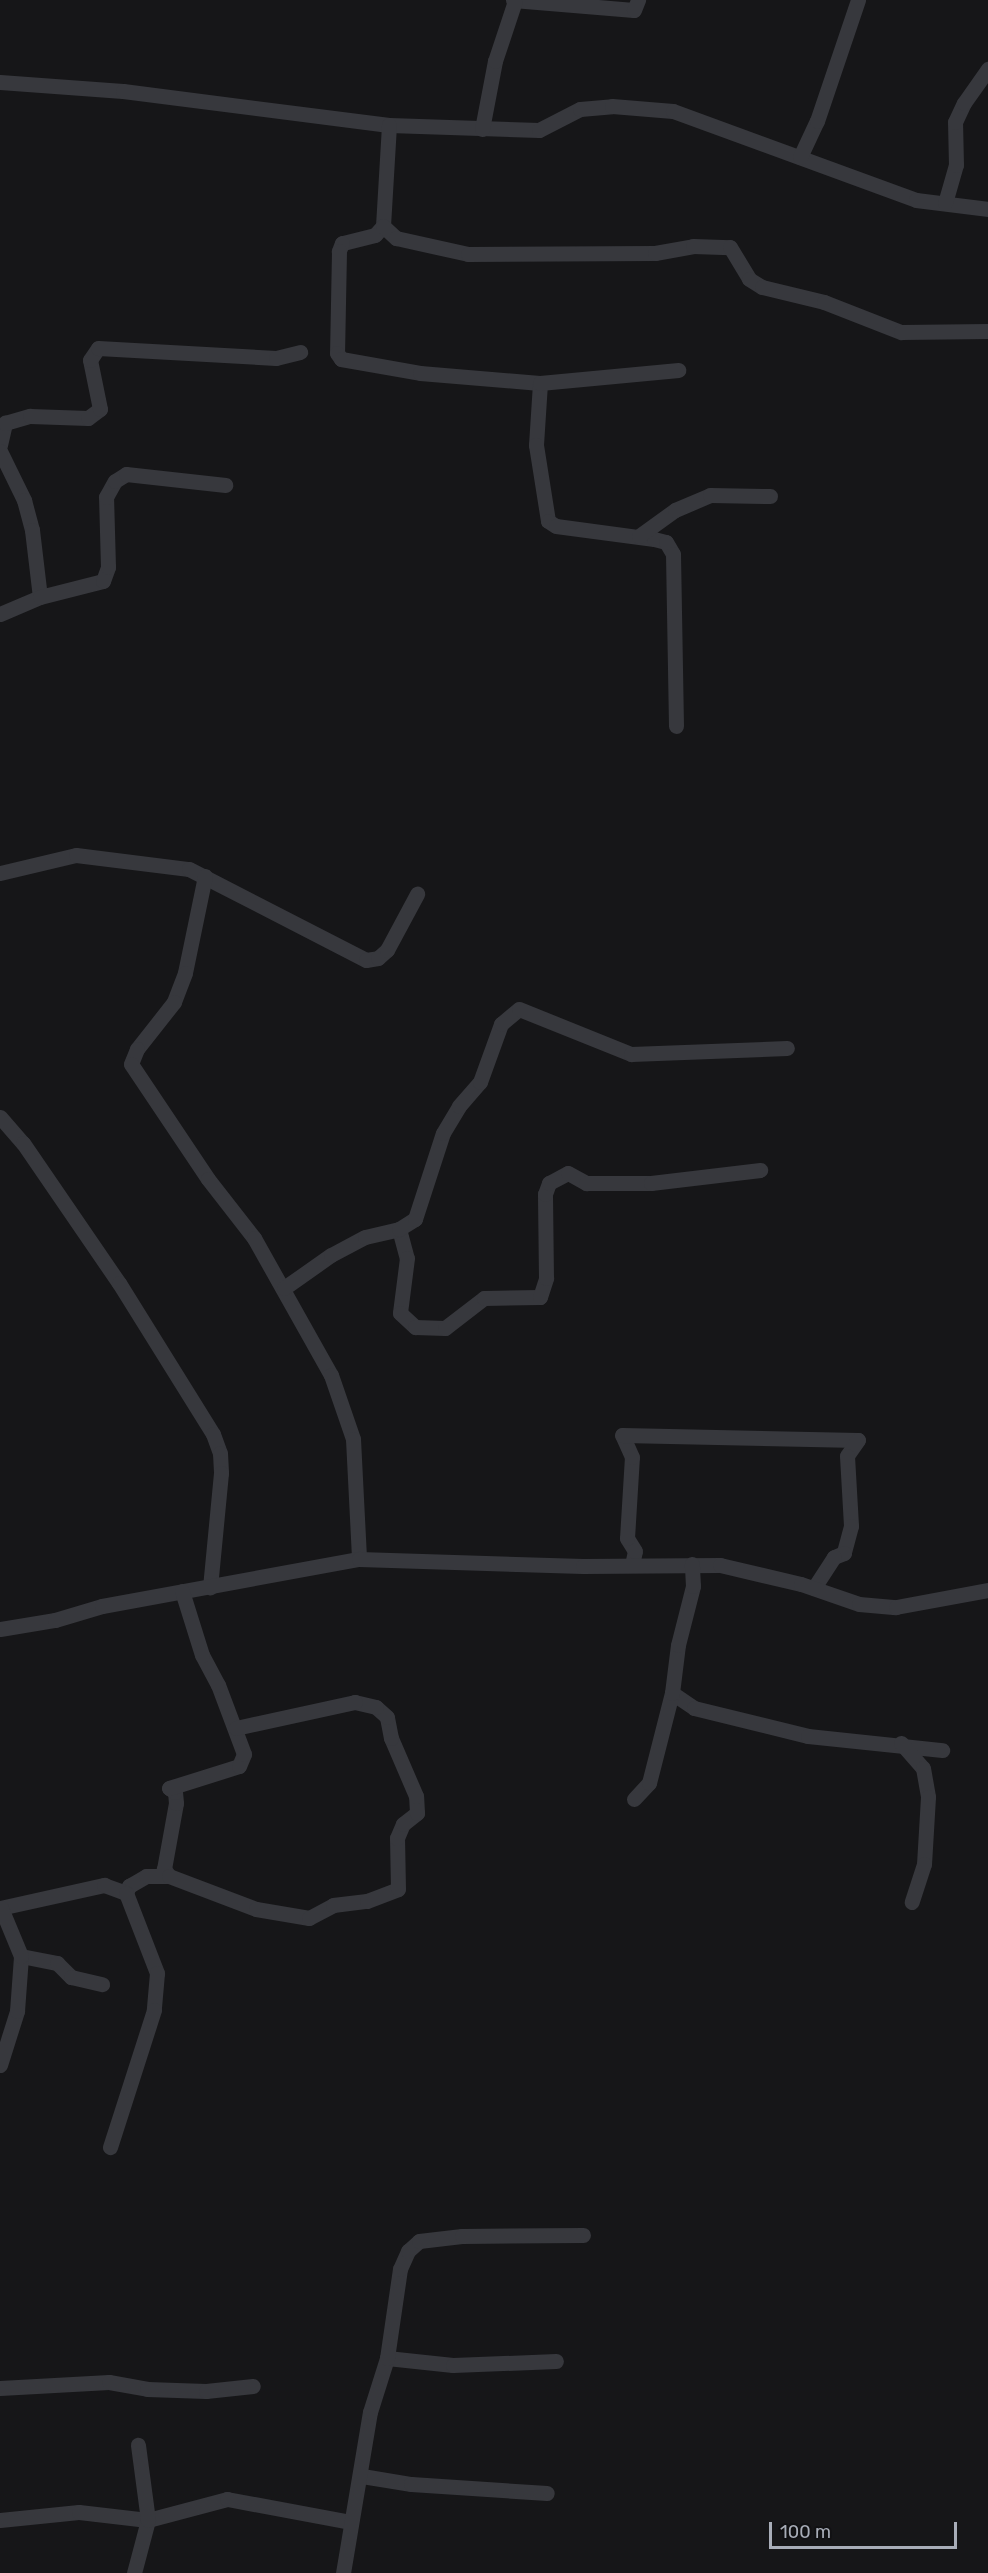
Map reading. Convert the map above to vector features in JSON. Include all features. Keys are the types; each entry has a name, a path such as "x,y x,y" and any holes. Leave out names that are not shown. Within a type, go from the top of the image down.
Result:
{"street":[{"path":"482,129 495,61 514,0 633,10 638,0"},
{"path":"800,157 817,121 858,0"},
{"path":"945,203 956,165 956,122 964,102 988,69"},
{"path":"0,82 123,91 389,125 539,130 580,109 612,106 673,111 916,200 988,209"},
{"path":"389,125 383,226 375,235 342,243 337,353 341,359 420,373 540,383 678,370"},
{"path":"383,226 396,238 468,254 655,253 693,246 730,247 749,279 762,287 824,302 901,332 988,331"},
{"path":"0,445 5,423 30,416 88,418 100,409 90,360 98,348 276,358 300,352"},
{"path":"540,383 536,445 548,521 556,526 639,536 666,542 673,554 676,726"},
{"path":"0,451 24,500 32,530 40,597"},
{"path":"0,614 40,597 103,580 108,567 106,497 115,481 126,474 225,485"},
{"path":"639,536 675,510 710,495 770,496"},
{"path":"0,873 76,855 189,869 366,960 378,958 387,950 417,894"},
{"path":"205,876 185,973 174,1002 137,1049 131,1064 208,1179 254,1238 331,1375 353,1439 359,1560"},
{"path":"284,1288 356,1242 399,1229 415,1220 443,1133 459,1106 480,1082 501,1024 519,1009 632,1054 787,1048"},
{"path":"0,1117 23,1143 119,1283 213,1434 220,1453 221,1473 210,1587"},
{"path":"399,1229 407,1258 400,1313 415,1328 445,1328 484,1298 540,1297 546,1278 545,1194 549,1183 568,1173 586,1183 651,1183 702,1180 760,1170"},
{"path":"632,1565 635,1551 627,1538 632,1457 622,1435 858,1440 847,1456 851,1527 844,1552 834,1557 814,1588"},
{"path":"0,1629 182,1591 359,1560 720,1565 814,1588 860,1604 896,1607 988,1590"},
{"path":"634,1799 649,1783 672,1693 678,1645 693,1586 692,1564"},
{"path":"169,1876 164,1869 176,1803 175,1792 169,1788 239,1766 244,1754 236,1728 202,1655 182,1591"},
{"path":"672,1693 694,1708 808,1736 901,1743 942,1750"},
{"path":"110,2147 154,2010 157,1973 126,1893 129,1886 146,1876 169,1876 256,1909 309,1918 333,1905 367,1901 398,1889 397,1838 403,1824 417,1813 417,1796 391,1738 387,1717 376,1707 355,1702 236,1728"},
{"path":"901,1743 923,1768 928,1797 924,1864 912,1902"},
{"path":"0,2065 17,2011 21,1956 1,1908 104,1885 126,1893"},
{"path":"21,1956 57,1963 71,1977 102,1984"},
{"path":"343,2573 350,2522 362,2476 370,2412 387,2358 400,2269 419,2241 462,2236 583,2235"},
{"path":"387,2358 453,2365 556,2361"},
{"path":"0,2388 109,2382 147,2389 206,2391 253,2386"},
{"path":"134,2573 148,2520 138,2445"},
{"path":"362,2476 411,2484 547,2493"},
{"path":"0,2520 80,2512 148,2520 227,2499 350,2522"}]}
